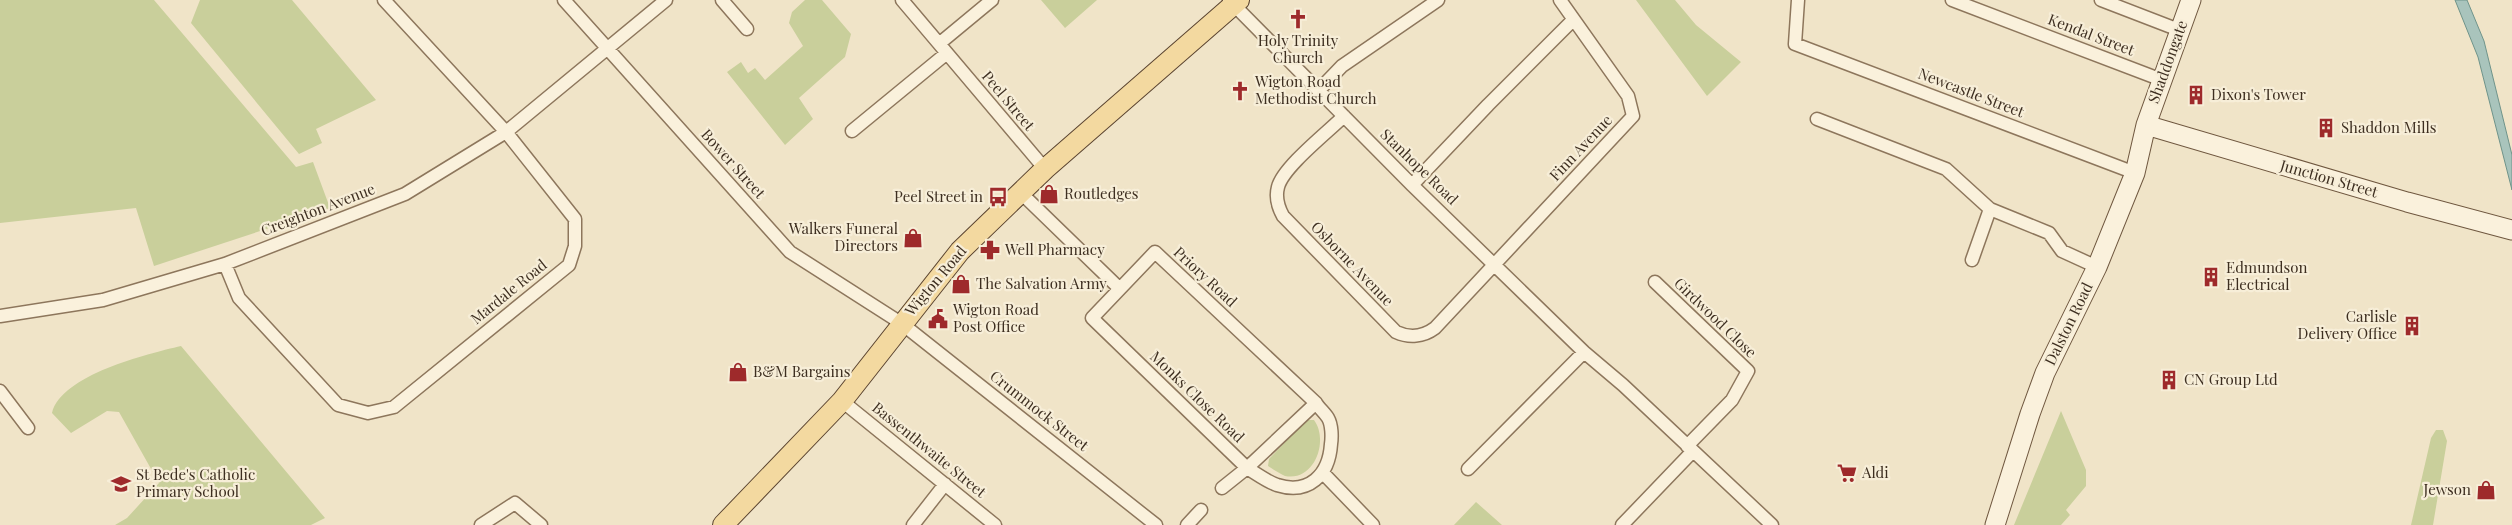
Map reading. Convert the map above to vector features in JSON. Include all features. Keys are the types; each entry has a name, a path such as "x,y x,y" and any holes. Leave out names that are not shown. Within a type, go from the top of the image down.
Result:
{"main road":[{"name":"Shaddongate","path":"2146,125 2191,0"},
{"name":"Wigton Road","path":"723,525 842,401 901,323 960,251 1045,169 1234,1"},
{"name":"Dalston Road","path":"1995,525 2045,373 2097,267 2135,173 2146,125"},
{"name":"Junction Street","path":"2146,125 2407,202 2512,230"}],"street":[{"name":"Mardale Road","path":"225,264 239,298 338,405 368,413 394,407 569,264 575,246 575,219 506,132 384,0"},
{"name":"Bower Street","path":"564,0 790,252 901,323"},
{"name":"Creighton Avenue","path":"0,316 103,300 225,264 405,194 506,132 609,49 666,0"},
{"path":"722,0 747,28"},
{"name":"Peel Street","path":"902,0 1045,169"},
{"path":"852,131 943,48 992,0"},
{"path":"1318,91 1342,66 1438,0"},
{"name":"Finn Avenue","path":"1494,263 1633,116 1628,96 1560,0"},
{"name":"Newcastle Street","path":"1798,0 1795,44 2135,173"},
{"name":"Kendal Street","path":"1952,0 2162,80"},
{"path":"2101,0 2180,30"},
{"name":"Stanhope Road","path":"1234,1 1318,91 1412,185 1584,352 1772,525"},
{"path":"1412,185 1573,20"},
{"name":"Osborne Avenue","path":"1344,116 1288,170 1278,184 1277,201 1283,216 1396,332 1409,336 1418,336 1435,328 1494,263"},
{"path":"1817,119 1946,169 1990,209 2049,233 2062,251 2097,267"},
{"path":"1020,192 1119,288"},
{"path":"1972,260 1990,209"},
{"name":"Priory Road","path":"1119,288 1155,252 1316,403 1329,419 1332,436 1330,457 1323,473"},
{"name":"Girdwood Close","path":"1655,282 1748,371 1732,400 1690,449"},
{"name":"Monks Close Road","path":"1119,288 1092,318 1247,468 1264,480 1279,486 1299,486 1312,483 1323,473"},
{"name":"Crummock Street","path":"901,323 1156,525"},
{"path":"1468,469 1584,352"},
{"path":"0,391 28,428"},
{"name":"Bassenthwaite Street","path":"842,401 995,525"},
{"path":"1222,488 1247,468 1316,403"},
{"path":"1622,525 1690,449"},
{"path":"1323,473 1373,525"},
{"path":"913,525 945,484"},
{"path":"481,525 515,502 541,525"},
{"path":"1187,525 1202,510"}],"green space":[{"path":"0,0 154,0 296,167 313,162 330,208 154,266 136,208 0,223"},
{"path":"200,0 292,0 376,100 316,129 322,143 299,154 191,23"},
{"path":"805,0 822,0 851,34 845,57 799,98 813,119 785,145 727,72 741,62 748,73 755,68 765,80 803,46 789,23 792,12"},
{"path":"1041,0 1097,0 1065,28"},
{"path":"1636,0 1675,0 1696,25 1741,62 1707,96"},
{"path":"181,346 325,518 311,525 115,525 127,518 159,483 119,412 107,411 71,433 52,413 59,400 71,388 88,377 107,368 148,354"},
{"path":"2061,411 2086,470 2086,486 2066,510 2070,515 2061,525 2014,525"},
{"path":"1306,420 1314,420 1318,428 1320,438 1316,458 1304,473 1295,476 1285,476 1268,466 1269,459"},
{"path":"2436,430 2443,430 2447,441 2433,525 2411,525 2431,438"},
{"path":"1476,502 1502,525 1454,525"}],"water":[{"path":"2455,0 2467,0 2484,41 2512,155 2512,190 2478,57"}],"place":[{"name":"Holy Trinity Church","path":"1298,19"},
{"name":"Wigton Road Methodist Church","path":"1240,91"},
{"name":"Dixon's Tower","path":"2196,95"},
{"name":"Shaddon Mills","path":"2326,128"},
{"name":"Routledges","path":"1049,194"},
{"name":"Peel Street in","path":"998,197"},
{"name":"Walkers Funeral Directors","path":"913,238"},
{"name":"Well Pharmacy","path":"990,250"},
{"name":"Edmundson Electrical","path":"2211,277"},
{"name":"The Salvation Army","path":"961,284"},
{"name":"Wigton Road Post Office","path":"938,319"},
{"name":"Carlisle Delivery Office","path":"2412,326"},
{"name":"B&M Bargains","path":"738,372"},
{"name":"CN Group Ltd","path":"2169,380"},
{"name":"Aldi","path":"1847,473"},
{"name":"St Bede's Catholic Primary School","path":"121,484"},
{"name":"Jewson","path":"2486,490"}]}
